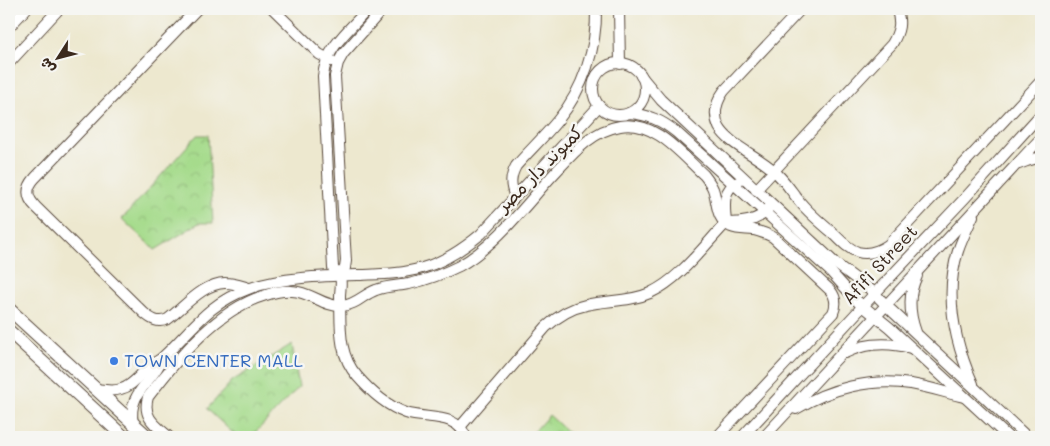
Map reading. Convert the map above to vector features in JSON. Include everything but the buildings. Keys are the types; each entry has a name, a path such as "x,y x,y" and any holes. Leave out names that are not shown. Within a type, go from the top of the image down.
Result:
{"main road":[{"path":"9,309 148,437"},
{"path":"9,331 124,437"}],"street":[{"path":"9,27 26,9"},
{"path":"9,63 59,9"},
{"path":"197,9 35,178 29,187 29,198 36,207 155,321 168,319 213,285 230,283 249,288"},
{"path":"273,9 319,54 338,63"},
{"path":"340,276 333,268 322,82 323,70 335,45 368,9"},
{"path":"383,9 346,50 338,63 335,76 346,261 345,268 340,276 340,331 343,351 351,370 382,399 406,413 443,418 455,423 466,437"},
{"path":"514,197 511,181 512,173 516,166 558,120 578,88 591,54 596,9"},
{"path":"619,9 620,64"},
{"path":"801,9 724,91 718,100 716,119 720,129 727,136 774,170 806,208 850,248 859,252 869,253 888,246 1041,81"},
{"path":"756,190 892,44 898,36 900,25 896,9"},
{"path":"641,76 645,93 637,108 629,113 613,115 606,112 596,100 593,86 600,72 606,67 612,64 620,64 628,65 635,69 641,76 661,100 756,190 836,264 875,294 1027,437"},
{"path":"133,423 132,412 136,396 156,371 162,359 207,312 220,302 234,294 260,285 292,280 407,272 439,262 468,245 492,222 600,106"},
{"path":"629,113 648,116 666,124 830,271 863,306 913,349 1008,437"},
{"name":"Afifi Street","path":"742,437 863,306 1039,121"},
{"name":"كمبوند دار مصر","path":"341,306 351,304 382,287 413,283 438,276 472,258 492,242 585,142 602,132 620,126 629,125 648,128 669,142 709,181 715,195 719,214 726,223"},
{"name":"Afifi Street","path":"764,437 1041,138"},
{"path":"1015,165 1026,160 1041,157"},
{"path":"460,427 555,319 564,313 585,305 636,298 648,294 672,280 726,223 726,195 729,189 734,184 747,180"},
{"path":"726,223 753,220 765,213 770,203"},
{"path":"976,389 964,364 958,341 953,319 952,296 953,274 958,251 977,207"},
{"path":"717,437 833,313 836,307 834,295 830,290 773,238 764,233 734,228 726,223"},
{"path":"916,333 910,308 912,288 920,270"},
{"path":"169,437 148,417 146,404 148,397 195,342 221,318 245,303 259,297 283,291 302,292 327,304 341,306"},
{"path":"840,356 868,344 898,344 913,349"},
{"path":"95,389 112,391 122,389 132,384 151,365 162,359"},
{"path":"784,417 806,403 826,394 868,383 890,382 911,384 964,397"}],"green space":[{"path":"197,135 208,135 213,223 199,223 155,250 122,219"},
{"path":"292,344 299,387 251,437 237,437 207,409 232,381"},
{"path":"549,415 573,437 529,437"}],"place":[{"name":"TOWN CENTER MALL","path":"114,361"}]}
